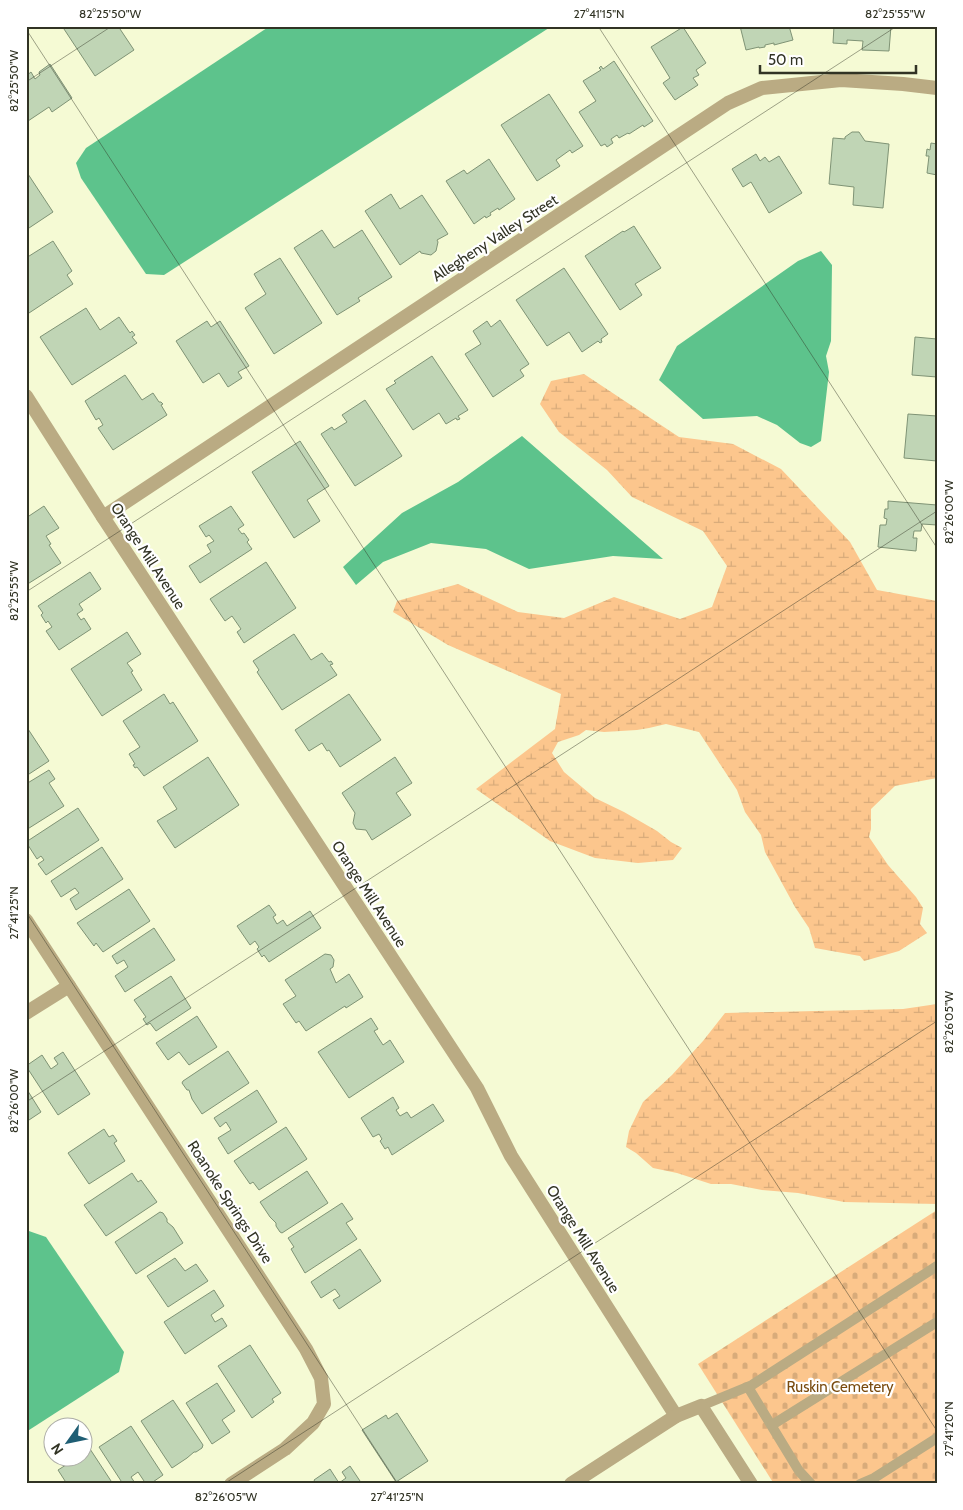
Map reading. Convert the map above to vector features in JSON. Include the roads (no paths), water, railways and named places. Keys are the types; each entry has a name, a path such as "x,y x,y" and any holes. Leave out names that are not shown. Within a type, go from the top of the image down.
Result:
{"street":[{"name":"Allegheny Valley Street","path":"103,517 728,104 762,88 841,80 937,88"},
{"name":"Orange Mill Avenue","path":"26,396 476,1088 511,1156 676,1416"},
{"name":"Roanoke Springs Drive","path":"26,920 306,1348 321,1378 324,1404 313,1423 285,1449 232,1484"},
{"path":"26,1014 70,986"},
{"path":"571,1484 676,1416 701,1406 751,1484"}],"lane":[{"path":"701,1406 748,1387 937,1266"},
{"path":"772,1425 937,1322"},
{"path":"748,1387 800,1471 811,1484"},
{"path":"860,1484 874,1478 937,1438"}],"park label":[{"name":"Ruskin Cemetery","path":"840,1387"}]}
